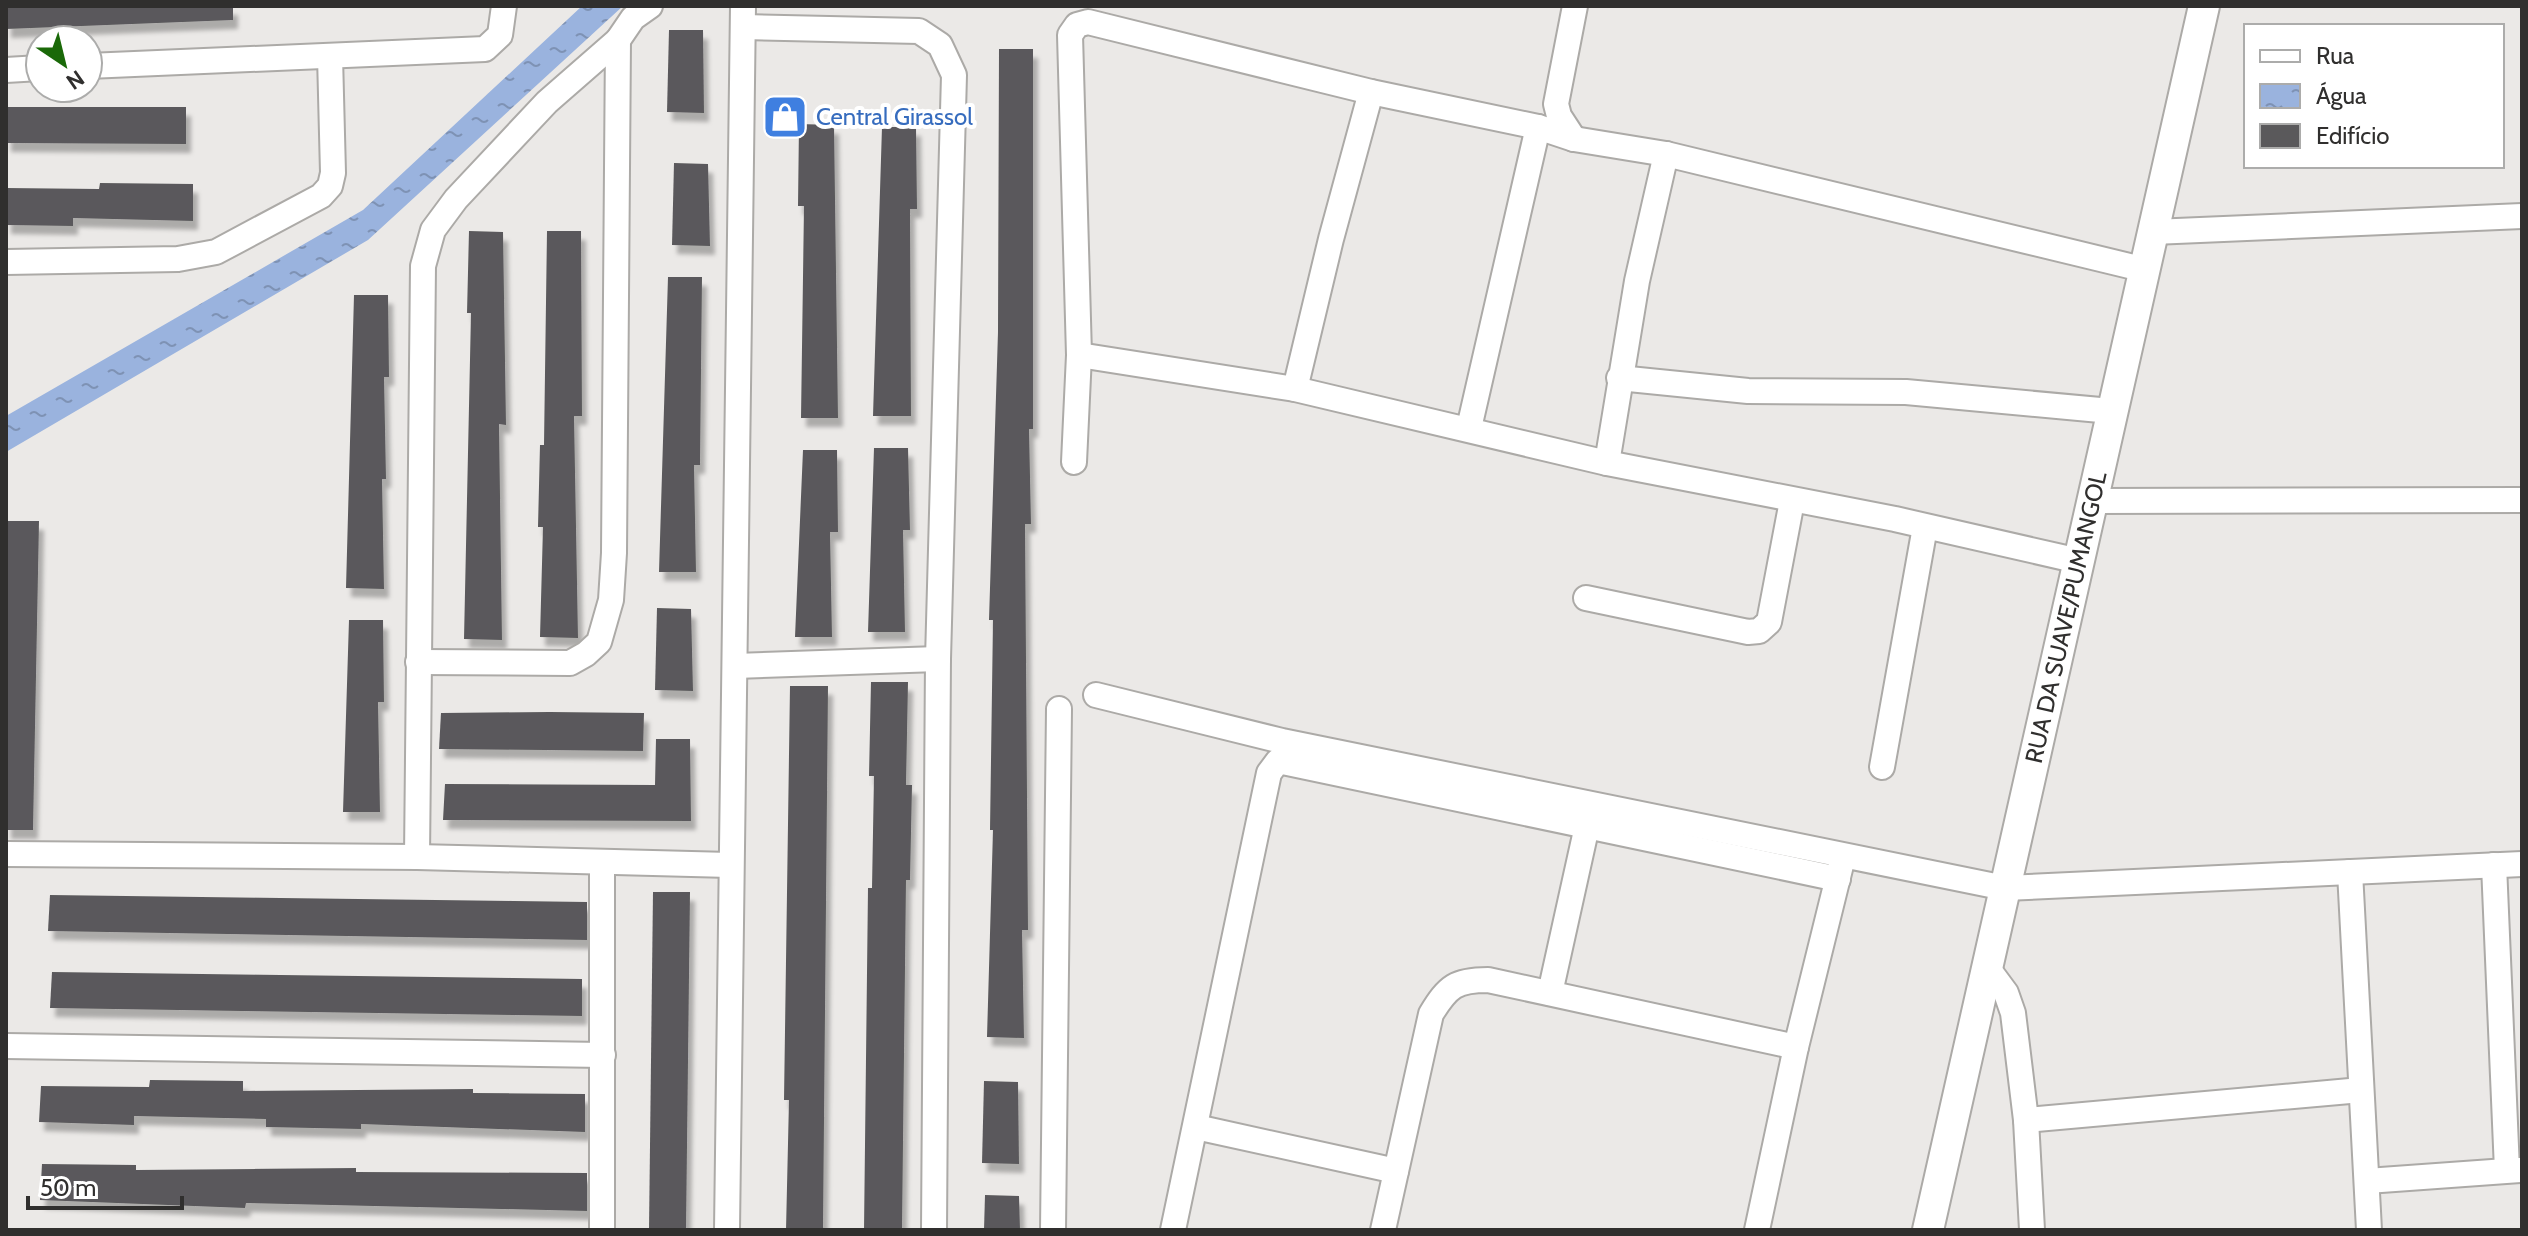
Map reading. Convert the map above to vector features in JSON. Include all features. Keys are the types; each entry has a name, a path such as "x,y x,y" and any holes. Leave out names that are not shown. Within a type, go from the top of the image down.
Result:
{"street":[{"path":"104,65 485,49 500,35 504,6"},
{"path":"417,857 423,266 433,230 456,199 547,102 618,40 633,18 650,6"},
{"path":"1574,139 1559,116 1556,104 1575,6"},
{"name":"RUA DA SUAVE/PUMANGOL","path":"1928,1230 2204,6"},
{"path":"727,1230 743,16 919,31 940,45 950,60 954,75 938,659 934,1230"},
{"path":"1074,462 1079,355 1070,35 1077,25 1088,22 1371,92 1538,127 1574,139 1666,154 2146,270"},
{"path":"418,662 570,663 599,642 611,600 614,553 618,40"},
{"path":"6,262 178,259 216,252 321,196 330,186 333,173 330,56"},
{"path":"1295,389 1371,92"},
{"path":"1469,428 1538,127"},
{"path":"1607,463 1619,378 1666,154"},
{"path":"2153,232 2522,216"},
{"path":"1079,355 1295,389 1607,463 2079,561"},
{"path":"1619,378 1748,391 1906,392 2111,411"},
{"path":"2093,501 2522,500"},
{"path":"1586,598 1748,632 1759,631 1769,622 1792,501"},
{"path":"1882,767 1925,527"},
{"path":"735,666 938,659"},
{"path":"1096,695 1282,741 1841,867"},
{"path":"1053,1230 1059,709"},
{"path":"1173,1230 1271,766 1278,761 1587,826 1841,867 2005,888 2522,864"},
{"path":"1550,993 1587,826"},
{"path":"6,854 417,857 730,865"},
{"path":"602,863 602,1230"},
{"path":"2367,1181 2514,1170 2494,865"},
{"path":"1757,1230 1796,1047 1841,867"},
{"path":"2350,872 2369,1230"},
{"path":"1989,970 2011,1003 2026,1120 2032,1230"},
{"path":"1383,1230 1431,1014 1443,994 1462,980 1488,980 1796,1047"},
{"path":"6,1046 603,1055"},
{"path":"2026,1120 2361,1090"},
{"path":"1196,1127 1396,1171"}],"water":[{"path":"582,6 623,6 368,240 6,452 6,416 363,210"}],"building":[{"path":"6,6 233,6 233,20 104,25 24,24 24,28 6,29"},
{"path":"669,30 703,30 704,113 667,112"},
{"path":"999,49 1033,49 1033,429 1029,429 1031,524 1025,524 1028,930 1022,930 1024,1038 987,1037 993,830 990,830 993,620 989,620 998,332"},
{"path":"6,107 186,107 186,144 6,143"},
{"path":"799,124 834,125 838,418 801,418 804,206 798,206"},
{"path":"882,127 916,127 917,209 910,209 911,416 873,416"},
{"path":"674,163 708,164 710,246 672,245"},
{"path":"100,183 193,184 193,221 73,218 73,226 6,225 6,188 99,189"},
{"path":"469,231 503,232 506,425 499,424 502,640 464,639 471,313 467,313"},
{"path":"547,231 581,231 582,416 574,416 578,638 540,637 543,527 538,527 540,445 544,445"},
{"path":"668,277 702,277 700,465 694,465 696,572 659,572"},
{"path":"354,295 388,295 389,377 384,377 386,479 382,479 384,589 346,588"},
{"path":"874,448 908,448 910,530 903,530 905,632 868,632"},
{"path":"803,450 837,450 838,532 830,532 832,637 795,637"},
{"path":"6,521 39,521 33,830 6,830"},
{"path":"657,608 691,609 693,691 655,690"},
{"path":"349,620 383,620 384,702 378,702 380,812 343,812"},
{"path":"871,682 908,682 906,785 912,785 910,880 906,880 902,1230 864,1230 868,888 872,888 874,776 869,776"},
{"path":"790,686 828,686 823,1230 786,1230 789,1100 784,1100"},
{"path":"441,713 644,713 643,751 439,749"},
{"path":"656,739 690,739 691,821 443,820 445,784 655,785"},
{"path":"653,892 690,892 686,1230 649,1230"},
{"path":"50,895 587,902 587,940 48,931"},
{"path":"52,972 582,979 582,1016 50,1008"},
{"path":"150,1080 243,1081 243,1091 473,1089 473,1093 585,1094 585,1132 361,1124 361,1129 266,1127 266,1119 134,1116 134,1125 39,1122 41,1086 149,1087"},
{"path":"984,1081 1018,1082 1019,1164 982,1163"},
{"path":"42,1164 136,1165 136,1170 356,1168 356,1172 587,1173 587,1211 246,1203 245,1208 40,1200"},
{"path":"985,1195 1019,1196 1020,1230 984,1230"}],"place":[{"name":"Central Girassol","path":"785,117"}]}
